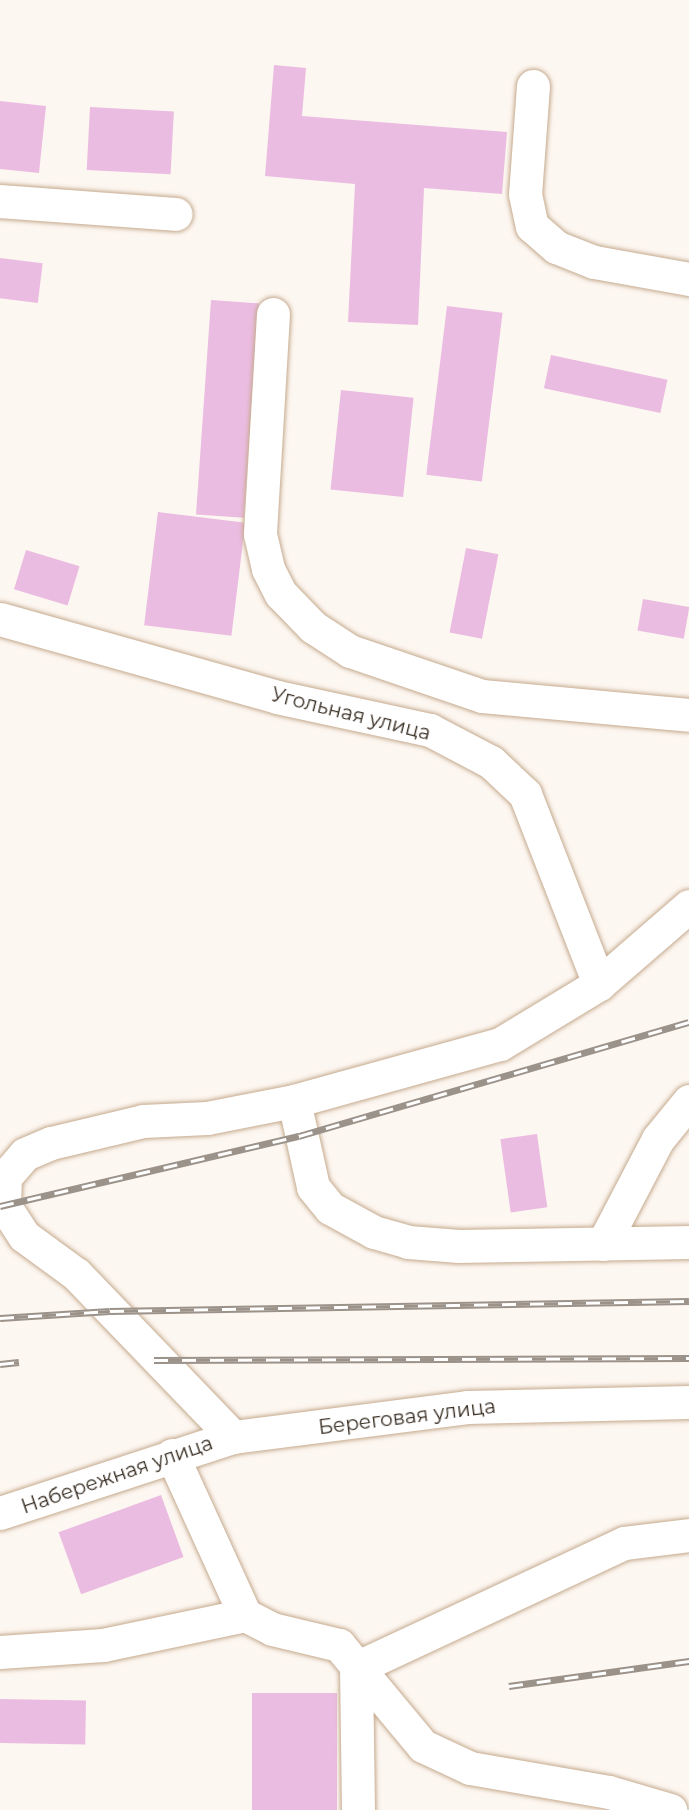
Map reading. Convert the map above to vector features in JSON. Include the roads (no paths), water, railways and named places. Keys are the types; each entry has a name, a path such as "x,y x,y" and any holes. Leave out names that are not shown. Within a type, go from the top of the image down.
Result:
{"street":[{"path":"533,86 525,195 532,226 556,247 594,262 689,279"},
{"path":"0,201 176,214"},
{"path":"273,314 260,534 268,569 281,594 313,627 351,651 482,696 689,715"},
{"name":"Угольная улица","path":"0,619 277,697 430,730 491,762 525,795 599,984"},
{"path":"233,1437 154,1360 75,1274 24,1236 4,1205 4,1177 12,1155 143,1121 207,1118 294,1101 501,1044 599,984 689,906"},
{"path":"294,1101 313,1187 330,1208 353,1224 408,1242 603,1244 689,1242"},
{"path":"603,1244 658,1139 689,1101"},
{"name":"Береговая улица","path":"233,1437 467,1407 689,1402"},
{"name":"Набережная улица","path":"0,1513 172,1455 233,1437"},
{"path":"172,1455 244,1616"},
{"path":"356,1668 624,1543 689,1535"},
{"path":"0,1653 103,1645 244,1616 272,1629 339,1644 356,1668 423,1746 471,1768 609,1792 670,1810"},
{"path":"356,1668 357,1810"}],"railway":[{"path":"0,1206 299,1136 689,1022"},
{"path":"0,1318 110,1311 689,1301"},
{"path":"154,1360 689,1358"},
{"path":"0,1364 19,1362"},
{"path":"509,1686 689,1661"}]}
